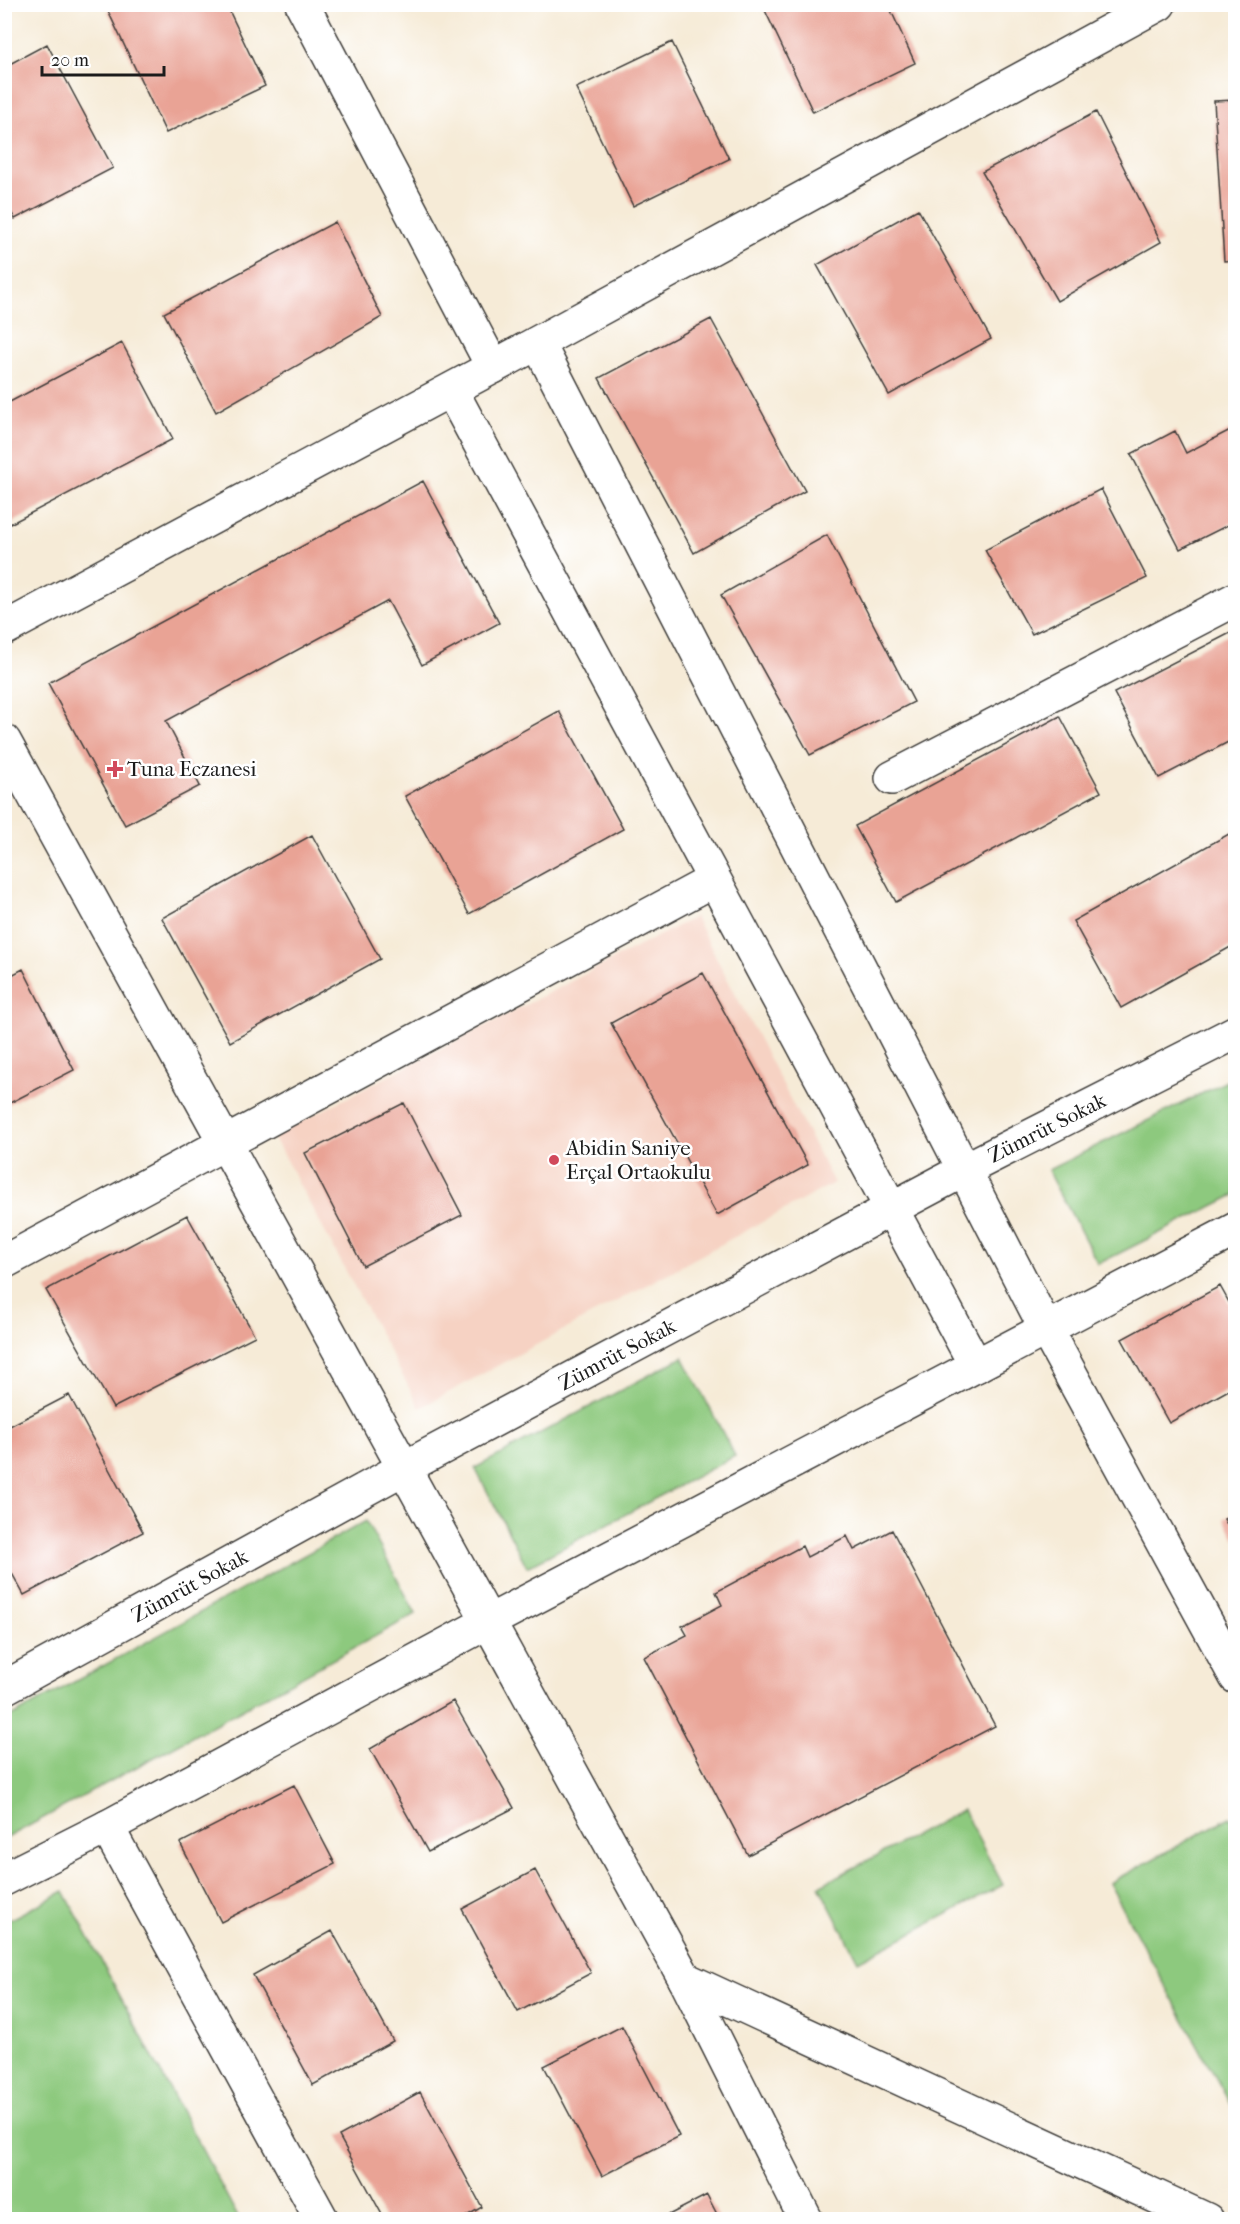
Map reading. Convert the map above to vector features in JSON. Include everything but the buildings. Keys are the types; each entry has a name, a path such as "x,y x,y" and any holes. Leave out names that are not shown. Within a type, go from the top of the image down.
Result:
{"street":[{"path":"302,4 494,367"},
{"path":"4,629 494,367 1159,4"},
{"path":"538,343 1046,1329 1232,1661"},
{"path":"450,390 976,1366"},
{"path":"892,778 1236,599"},
{"path":"4,741 685,1979 806,2220"},
{"path":"4,1262 714,880"},
{"name":"Zümrüt Sokak","path":"4,1688 404,1468 964,1170 1236,1032"},
{"path":"4,1880 1236,1228"},
{"path":"107,1827 322,2220"},
{"path":"685,1979 1207,2220"}],"shaded area":[{"name":"Abidin Saniye Erçal Ortaokulu","path":"695,917 834,1183 420,1408 273,1136"}],"green space":[{"path":"1235,1077 1235,1195 1098,1264 1048,1170"},
{"path":"683,1357 735,1456 527,1567 475,1468"},
{"path":"366,1521 416,1614 5,1839 5,1720"},
{"path":"963,1810 1003,1885 858,1961 819,1886"},
{"path":"1230,1817 1236,1827 1235,2113 1109,1883"},
{"path":"64,1891 239,2219 5,2219 5,1922"}],"place":[{"name":"Tuna Eczanesi","path":"115,769"},
{"name":"Abidin Saniye Erçal Ortaokulu","path":"554,1160"}]}
